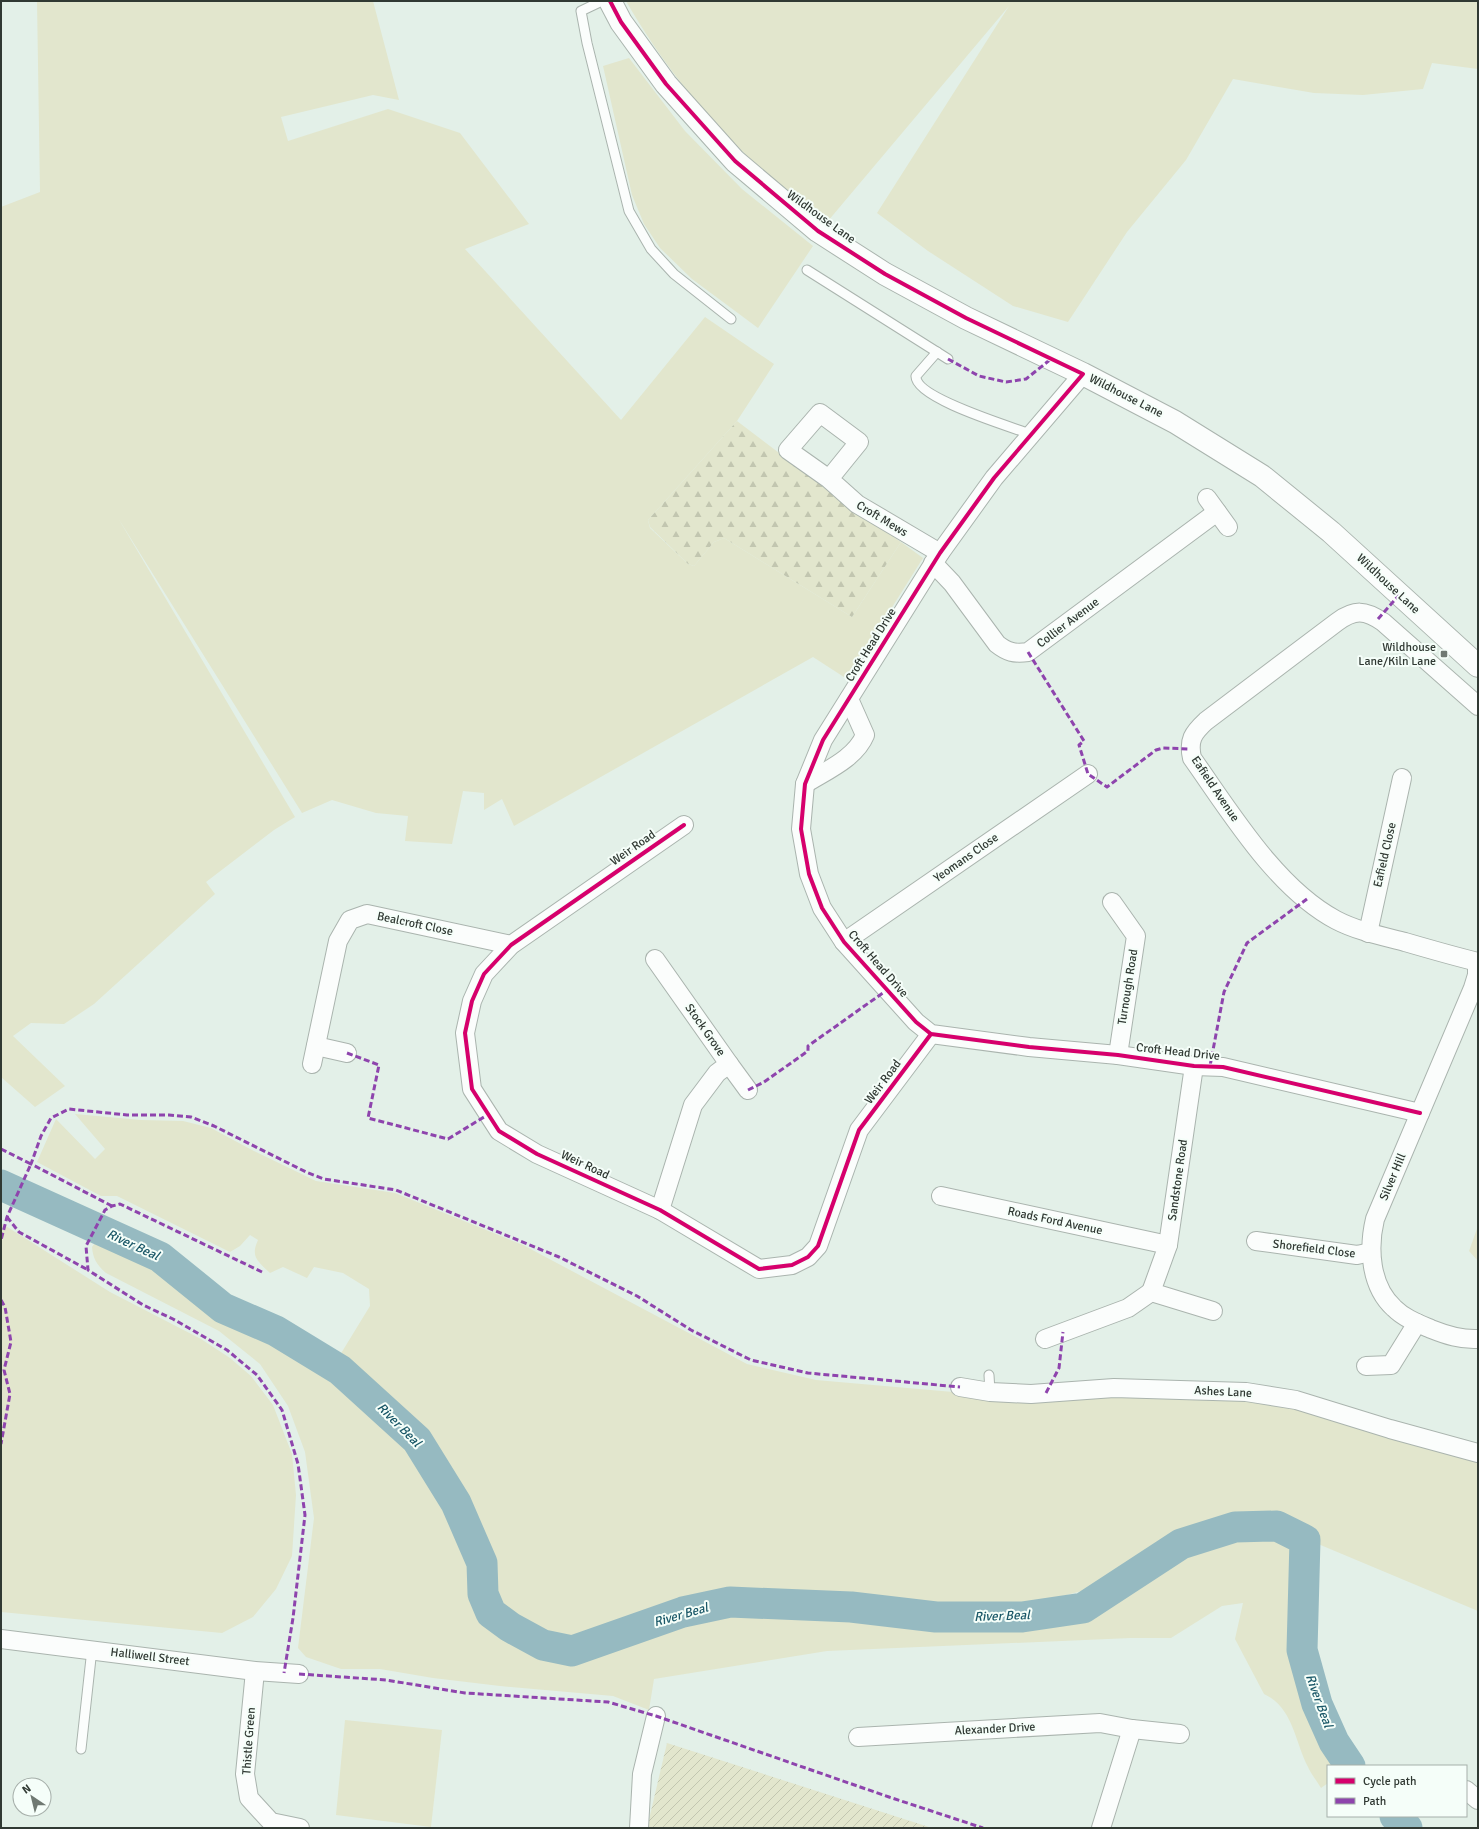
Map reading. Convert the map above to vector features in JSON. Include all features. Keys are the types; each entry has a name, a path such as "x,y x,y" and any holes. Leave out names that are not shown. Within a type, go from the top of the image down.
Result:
{"main road":[{"name":"Wildhouse Lane","path":"610,1 621,22 666,84 735,161 818,231 885,274 966,318 1083,374 1175,422 1262,476 1331,532 1478,666"}],"street":[{"name":"Croft Head Drive","path":"1083,374 1030,434 994,478 937,558 823,740 805,784 801,829 809,874 822,908 844,942 916,1022 930,1034 1029,1047 1118,1055 1194,1066 1223,1066 1420,1113"},
{"name":"Croft Mews","path":"829,479 857,504 937,558"},
{"name":"Collier Avenue","path":"937,558 956,589 996,644 1006,651 1017,654 1028,652 1212,505 1228,527"},
{"name":"Eafield Avenue","path":"1478,706 1383,622 1370,614 1361,612 1350,615 1337,622 1206,721 1194,732 1189,747 1192,758 1258,850 1287,882 1310,902 1336,920 1368,933 1478,962"},
{"path":"805,784 850,755 861,746 865,735 849,699"},
{"name":"Yeomans Close","path":"844,942 1088,774"},
{"name":"Eafield Close","path":"1368,933 1402,778"},
{"name":"Weir Road","path":"684,825 511,945 484,974 472,1001 465,1032 472,1088 499,1131 537,1154 660,1210 759,1269 792,1265 808,1257 818,1246 859,1130 930,1034"},
{"name":"Turnough Road","path":"1112,902 1136,936 1118,1055"},
{"name":"Bealcroft Close","path":"312,1064 338,941 350,920 368,914 511,945"},
{"name":"Stock Grove","path":"655,959 729,1064 717,1073 693,1105 660,1210"},
{"name":"Silver Hill","path":"1478,962 1474,988 1375,1219 1371,1234 1371,1252 1375,1276 1386,1299 1400,1313 1417,1323 1447,1336 1478,1339"},
{"path":"316,1046 347,1053"},
{"path":"729,1064 748,1090"},
{"name":"Sandstone Road","path":"1151,1292 1168,1245 1194,1066"},
{"name":"Roads Ford Avenue","path":"941,1196 1168,1245"},
{"name":"Shorefield Close","path":"1256,1241 1357,1255 1371,1252"},
{"path":"1045,1339 1128,1308 1151,1292 1213,1311"},
{"path":"1366,1366 1391,1366 1417,1323"},
{"name":"Ashes Lane","path":"960,1387 990,1383 1031,1394 1114,1388 1246,1392 1296,1400 1390,1429 1478,1453"},
{"name":"Halliwell Street","path":"1,1639 92,1649 255,1671 298,1674"},
{"name":"Thistle Green","path":"255,1671 245,1774 249,1798 271,1822 300,1828"},
{"path":"639,1828 642,1774 656,1716"},
{"name":"Alexander Drive","path":"858,1737 1100,1723 1132,1729 1180,1734"},
{"path":"1101,1828 1132,1729"},
{"path":"1467,1791 1478,1800"}],"lane":[{"path":"602,1 581,11 586,43 629,211 652,249 674,274 731,319"},
{"path":"807,270 948,359"},
{"path":"937,352 916,376 916,380 921,388 971,414 1030,434"},
{"path":"81,1749 92,1649"}],"green space":[{"path":"37,1 373,1 399,100 373,95 281,117 288,141 388,109 460,133 529,224 465,249 621,420 705,317 774,364 737,421 648,520 650,528 688,564 694,566 714,542 724,538 852,617 901,542 923,558 847,679 813,657 514,826 502,799 484,810 484,793 463,791 452,844 405,841 408,816 376,813 332,800 302,813 118,518 295,817 274,830 206,882 215,894 94,1004 64,1024 31,1023 13,1036 65,1086 35,1107 1,1077 1,207 40,192"},
{"path":"626,1 1478,1 1478,69 1432,63 1423,89 1363,95 1314,93 1233,79 1186,160 1127,232 1068,322 1013,306 928,251 877,213 1009,6 828,221 754,163 728,137 680,82 638,22"},
{"path":"629,58 685,131 742,189 813,246 758,328 692,279 660,248 644,224 632,195 603,66"},
{"path":"737,421 844,502 901,542 852,617 724,538 714,542 694,566 688,564 650,527 648,520"},
{"path":"75,1114 141,1120 183,1121 211,1128 316,1181 395,1193 523,1245 747,1364 816,1380 999,1396 1258,1397 1478,1459 1478,1611 1311,1541 1302,1525 1283,1514 1250,1514 1208,1522 1089,1589 1044,1601 959,1607 787,1591 710,1594 581,1638 552,1640 523,1626 504,1612 494,1594 491,1563 486,1550 444,1459 428,1432 390,1402 340,1355 370,1306 369,1289 343,1273 314,1267 307,1278 283,1267 270,1273 256,1258 255,1251 258,1240 250,1235 240,1246 230,1252 117,1196 101,1196 37,1162 56,1119 95,1159 105,1149"},
{"path":"1,1223 110,1292 201,1339 230,1358 251,1376 273,1405 292,1454 296,1495 292,1556 276,1589 253,1617 222,1633 1,1612"},
{"path":"1478,1226 1478,1261 1469,1251"},
{"path":"101,1234 206,1303 255,1326 333,1372 412,1441 457,1519 476,1567 472,1596 479,1617 506,1638 556,1657 576,1656 688,1619 729,1612 854,1615 944,1625 1022,1623 1087,1613 1187,1550 1232,1536 1271,1533 1287,1538 1293,1551 1298,1577 1296,1629 1299,1658 1308,1690 1320,1723 1342,1765 1327,1765 1327,1784 1321,1788 1308,1767 1287,1716 1274,1700 1264,1694 1235,1639 1243,1603 1222,1606 1171,1638 1131,1638 827,1651 654,1679 649,1710 613,1696 500,1686 433,1678 380,1669 341,1669 306,1657 298,1648 314,1518 305,1452 288,1406 260,1364 219,1331 106,1273 96,1262 92,1247"},
{"path":"345,1720 442,1730 431,1827 336,1815"},
{"path":"667,1743 932,1828 647,1828"}],"waterway":[{"name":"River Beal","path":"1,1185 160,1257 223,1308 276,1331 340,1370 417,1440 456,1503 482,1563 483,1594 491,1613 510,1627 543,1645 572,1651 683,1612 730,1602 851,1607 936,1617 1022,1617 1083,1608 1181,1544 1235,1527 1277,1526 1305,1540 1302,1650 1317,1704 1334,1742 1349,1765"},
{"name":"River Beal","path":"1396,1817 1407,1828"}],"marked path":[{"path":"948,359 979,376 1006,382 1026,379 1051,359"},
{"path":"1378,619 1399,595"},
{"path":"1028,652 1084,741 1079,745 1088,774 1107,787 1156,750 1163,748 1190,749"},
{"path":"1210,1066 1224,992 1247,943 1307,899"},
{"path":"748,1090 764,1082 808,1051 808,1046 887,990"},
{"path":"347,1053 379,1065 368,1118 448,1139 489,1114"},
{"path":"112,1206 31,1164 41,1136 51,1118 69,1109 127,1115 169,1115 191,1117 214,1126 306,1172 324,1179 396,1190 559,1257 637,1296 691,1330 751,1360 808,1373 960,1387"},
{"path":"1,1149 31,1164 7,1217 1,1240"},
{"path":"262,1272 120,1204 105,1210 86,1246 88,1270 143,1305 173,1319 227,1350 257,1375 282,1410 298,1464 305,1515 293,1618 284,1673"},
{"path":"7,1217 19,1232 88,1270"},
{"path":"1,1300 5,1307 11,1342 4,1370 10,1394 1,1444"},
{"path":"1046,1393 1059,1368 1063,1332"},
{"path":"299,1674 386,1680 465,1693 608,1702 656,1716 983,1828"}],"cycle path":[{"path":"610,1 621,22 666,84 735,161 818,231 885,274 966,318 1083,374 994,478 940,553 823,740 805,784 801,829 809,874 822,908 844,942 916,1022 931,1034 1029,1047 1118,1055 1194,1066 1223,1067 1420,1113"},
{"path":"684,825 511,945 484,974 472,1001 465,1033 472,1089 499,1131 537,1154 660,1210 759,1269 792,1265 808,1257 818,1246 859,1130 931,1034"}],"place":[{"name":"Wildhouse Lane/Kiln Lane","path":"1444,654"}]}
